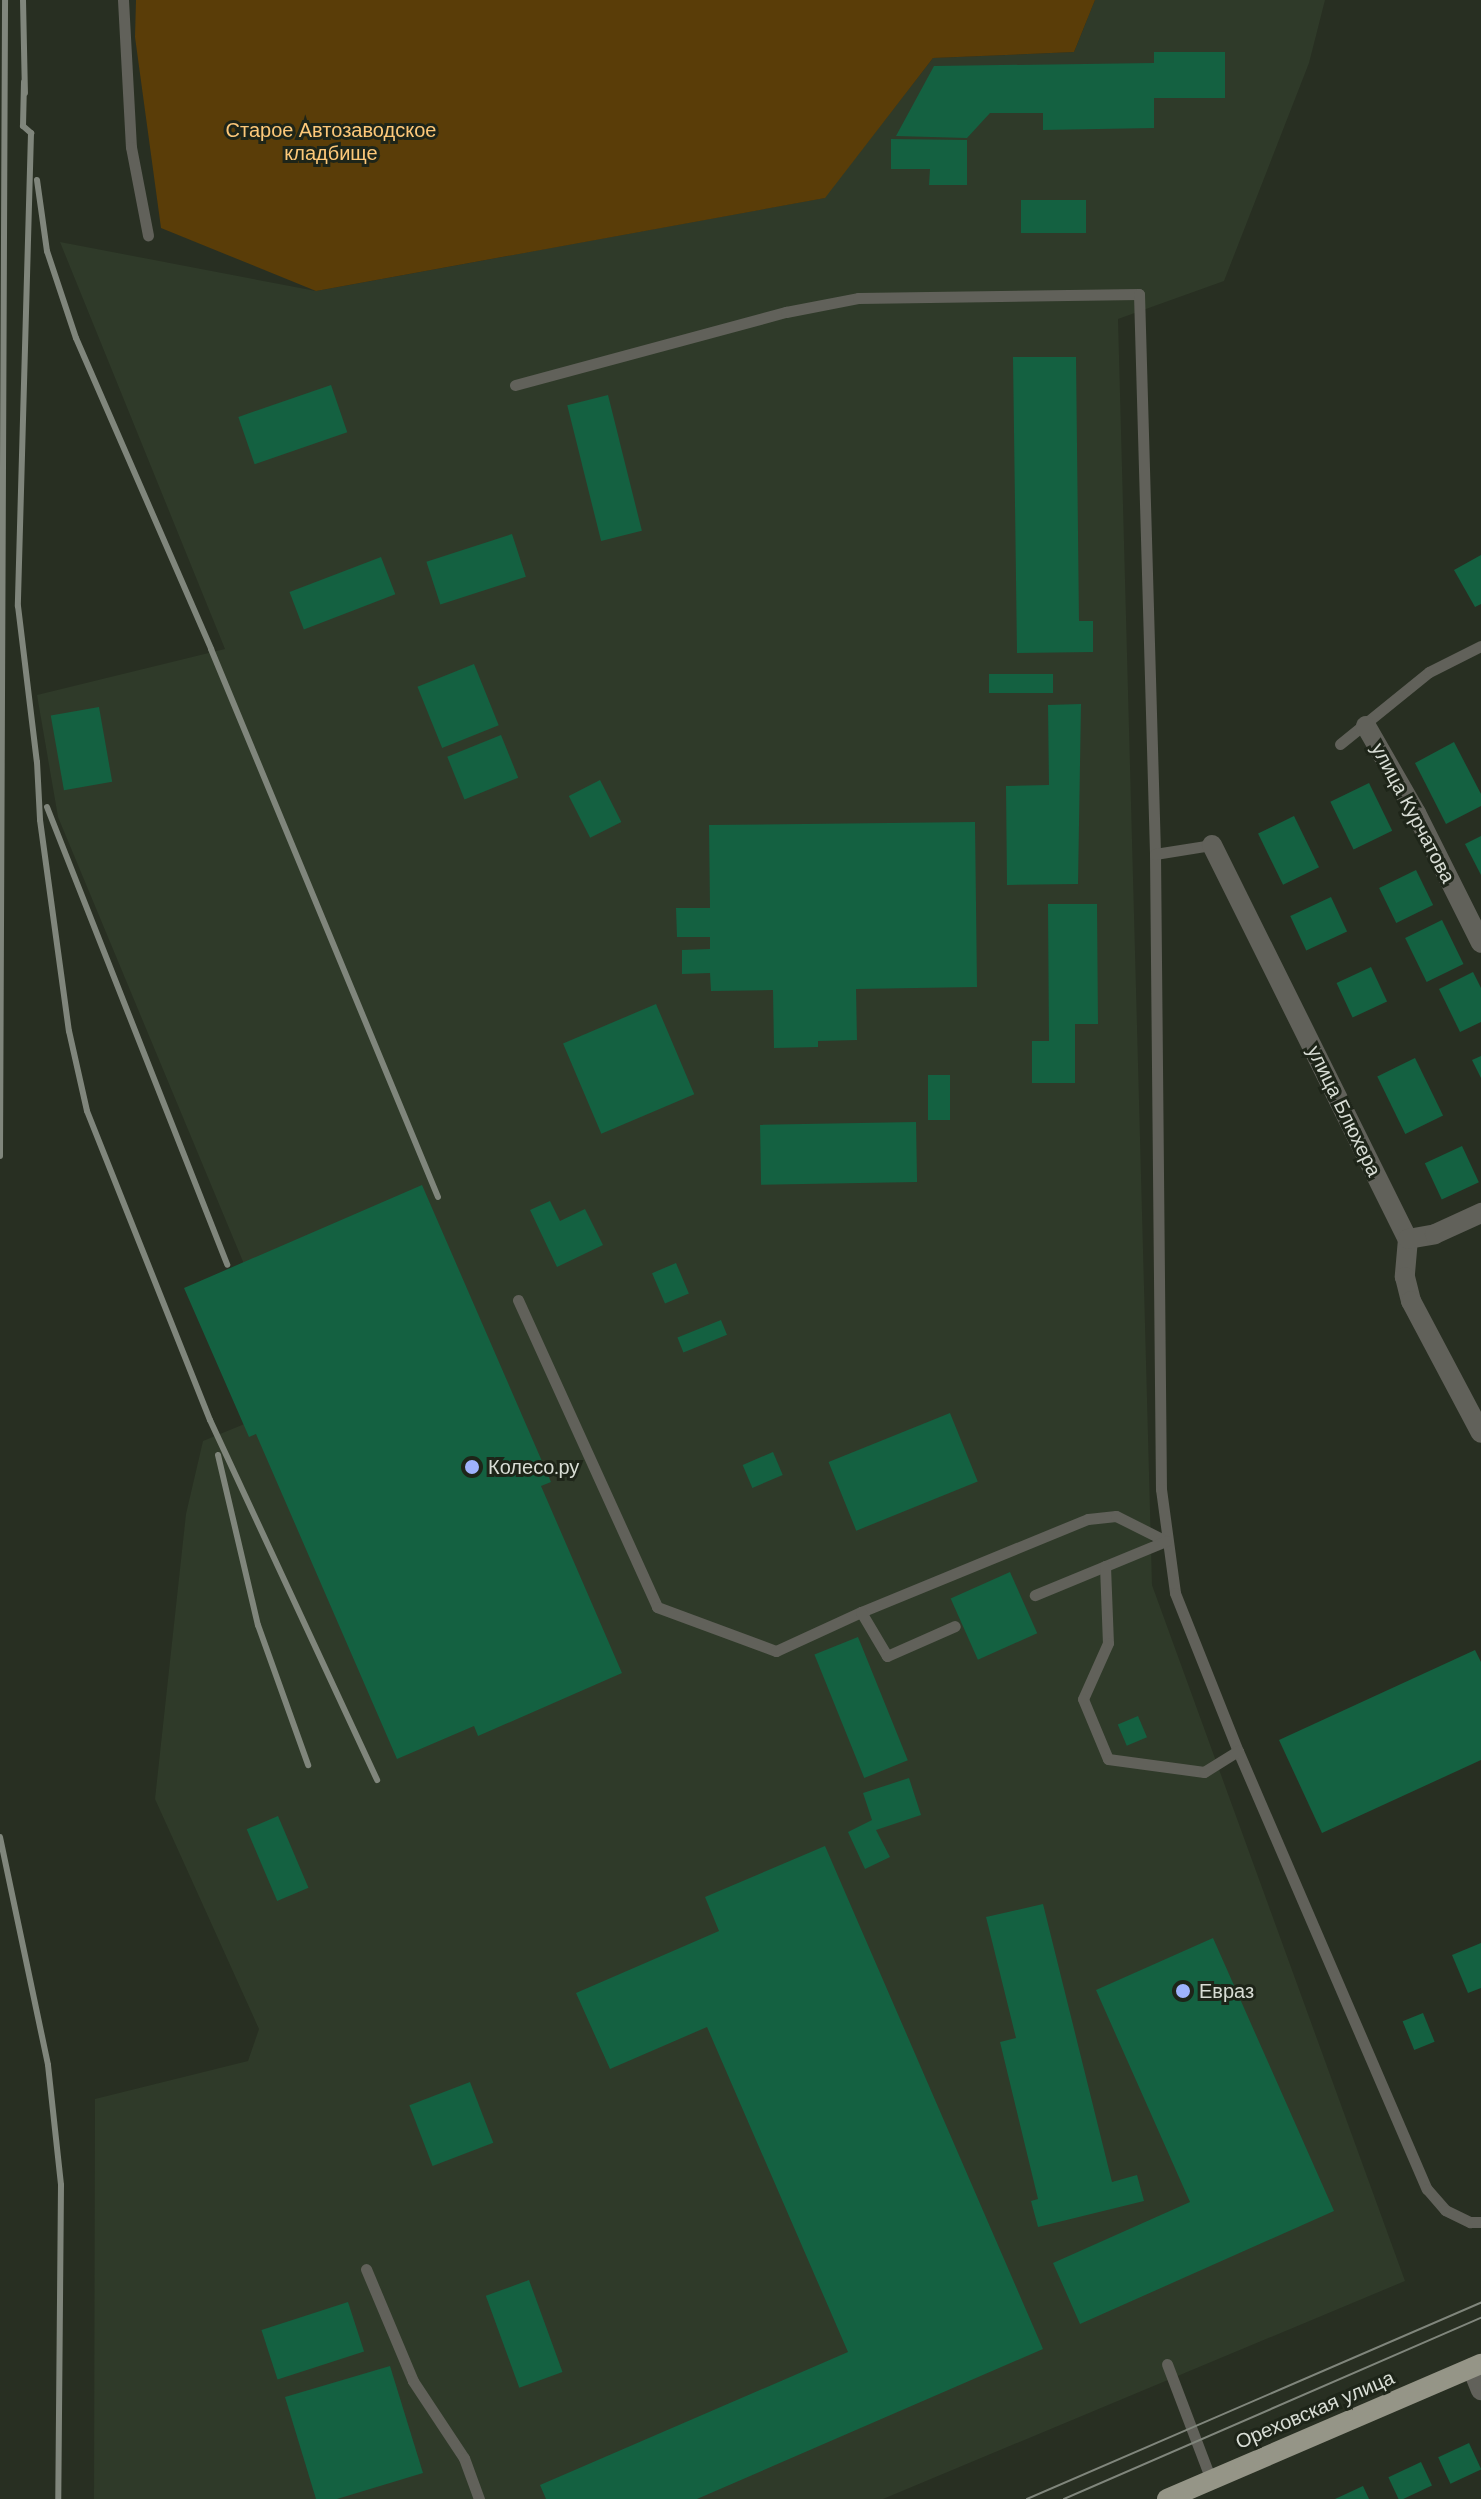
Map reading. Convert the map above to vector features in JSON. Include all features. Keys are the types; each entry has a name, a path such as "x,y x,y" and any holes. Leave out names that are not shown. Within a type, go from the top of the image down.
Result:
{"main road":[{"name":"Ореховская улица","path":"1167,2499 1477,2366"}],"street":[{"name":"улица Курчатова","path":"1366,726 1416,813 1481,943"},
{"name":"улица Блюхера","path":"1212,845 1408,1239"},
{"path":"1481,1213 1435,1234 1408,1239 1405,1277 1411,1301 1481,1433"},
{"path":"1477,2366 1481,2390"}],"lane":[{"path":"123,0 131,147 148,235"},
{"path":"515,385 786,312 858,298 1139,294 1155,854 1161,1489 1175,1593 1238,1751 1427,2189 1445,2210 1470,2222 1481,2222"},
{"path":"1340,744 1429,672 1481,646"},
{"name":"улица Блюхера","path":"1155,854 1212,845"},
{"path":"518,1300 657,1607 776,1651 861,1612 1088,1519 1116,1516 1166,1541"},
{"path":"1035,1595 1166,1541"},
{"path":"1105,1566 1108,1643 1083,1699 1108,1759 1204,1772 1238,1751"},
{"path":"861,1612 887,1656 955,1626"},
{"path":"366,2269 413,2381 464,2458 479,2499"},
{"path":"1167,2364 1211,2480"}],"shaded area":[{"path":"1095,0 1325,0 1309,63 1224,281 1118,319 1152,1585 1405,2281 883,2499 94,2499 95,2099 248,2061 259,2029 155,1799 186,1514 203,1441 301,1401 58,817 37,695 225,649 60,242 316,291 824,198 933,58 1074,52"}],"green space":[{"name":"Старое Автозаводское кладбище","path":"136,0 1095,0 1074,52 933,58 825,198 316,291 161,228 135,37"}],"building":[{"path":"1154,52 1225,52 1225,98 1154,98 1154,128 1043,130 1043,113 990,113 967,138 896,136 934,66 1154,63"},
{"path":"891,139 967,140 967,185 929,185 930,169 891,169"},
{"path":"1021,200 1086,200 1086,233 1021,233"},
{"path":"1013,357 1076,357 1079,621 1093,621 1093,652 1017,653"},
{"path":"331,385 347,432 255,464 238,417"},
{"path":"608,395 642,531 601,541 567,405"},
{"path":"512,534 526,577 440,605 426,562"},
{"path":"1481,555 1481,604 1475,607 1454,570"},
{"path":"381,557 395,594 304,629 290,592"},
{"path":"474,664 499,725 442,748 417,687"},
{"path":"989,674 1053,674 1053,693 989,693"},
{"path":"1081,704 1078,884 1007,885 1006,786 1049,785 1048,705"},
{"path":"99,707 112,782 64,790 51,716"},
{"path":"501,735 518,778 464,799 447,757"},
{"path":"1454,742 1481,794 1481,806 1446,824 1415,763"},
{"path":"600,780 621,822 590,838 569,796"},
{"path":"1369,783 1392,831 1354,849 1330,802"},
{"path":"1294,816 1319,867 1283,885 1258,834"},
{"path":"975,822 977,987 856,989 857,1040 818,1041 818,1047 774,1048 773,990 711,991 710,973 682,974 682,950 710,949 710,937 677,937 676,908 710,908 709,825"},
{"path":"1481,836 1481,875 1465,844"},
{"path":"1416,870 1433,905 1396,923 1379,888"},
{"path":"1331,897 1347,931 1306,950 1290,916"},
{"path":"1048,904 1097,904 1098,1024 1075,1024 1075,1083 1032,1083 1032,1041 1049,1041"},
{"path":"1442,920 1463,964 1427,982 1405,938"},
{"path":"1371,967 1387,1001 1353,1017 1337,983"},
{"path":"1473,972 1481,988 1481,1022 1460,1032 1439,989"},
{"path":"656,1004 694,1094 601,1134 563,1043"},
{"path":"1481,1056 1481,1078 1472,1060"},
{"path":"1415,1058 1443,1116 1405,1134 1377,1076"},
{"path":"928,1075 950,1075 950,1120 928,1120"},
{"path":"916,1122 917,1182 761,1185 760,1125"},
{"path":"1462,1146 1479,1182 1442,1200 1425,1163"},
{"path":"422,1185 551,1482 541,1486 622,1673 478,1736 474,1726 397,1759 256,1434 249,1437 184,1288"},
{"path":"550,1201 560,1221 585,1209 603,1245 557,1267 530,1210"},
{"path":"676,1263 689,1293 665,1304 652,1273"},
{"path":"721,1320 727,1335 683,1352 677,1338"},
{"path":"950,1413 978,1482 856,1531 829,1462"},
{"path":"773,1452 783,1475 752,1488 743,1465"},
{"path":"1010,1572 1037,1633 978,1660 951,1598"},
{"path":"858,1637 908,1760 864,1778 814,1655"},
{"path":"1475,1650 1481,1662 1481,1760 1322,1833 1279,1740"},
{"path":"1138,1716 1147,1737 1127,1746 1118,1725"},
{"path":"909,1778 921,1815 876,1830 890,1857 865,1869 848,1832 872,1820 863,1793"},
{"path":"278,1816 308,1888 277,1901 247,1829"},
{"path":"825,1846 1043,2349 697,2499 546,2499 540,2485 848,2352 707,2027 610,2069 576,1993 719,1931 705,1897"},
{"path":"1043,1904 1112,2182 1137,2175 1144,2201 1038,2227 1031,2201 1038,2199 1000,2042 1016,2038 986,1917"},
{"path":"1213,1938 1334,2211 1080,2324 1053,2263 1190,2202 1096,1990"},
{"path":"1481,1943 1481,1988 1468,1993 1452,1955"},
{"path":"1423,2013 1435,2042 1414,2050 1403,2021"},
{"path":"470,2082 493,2143 433,2166 409,2105"},
{"path":"529,2280 563,2372 519,2388 486,2296"},
{"path":"348,2302 364,2351 278,2380 261,2330"},
{"path":"390,2366 423,2473 337,2499 316,2499 285,2397"},
{"path":"1469,2443 1481,2469 1450,2484 1438,2457"},
{"path":"1421,2462 1432,2486 1399,2499 1388,2477"},
{"path":"1363,2486 1369,2499 1335,2499"}],"tram line":[{"path":"1027,2499 1481,2303"},
{"path":"1064,2499 1481,2318"}],"railway":[{"path":"0,1156 5,0"},
{"path":"23,0 25,93"},
{"path":"24,82 23,126 31,133 18,606 37,762 40,820 69,1031 87,1111 210,1420 377,1780"},
{"path":"37,180 47,251 76,338 211,649 438,1197"},
{"path":"47,807 227,1265"},
{"path":"218,1455 258,1625 308,1765"},
{"path":"0,1837 48,2065 61,2185 58,2499"}],"place":[{"name":"Колесо.ру","path":"472,1467"},
{"name":"Евраз","path":"1183,1991"}]}
